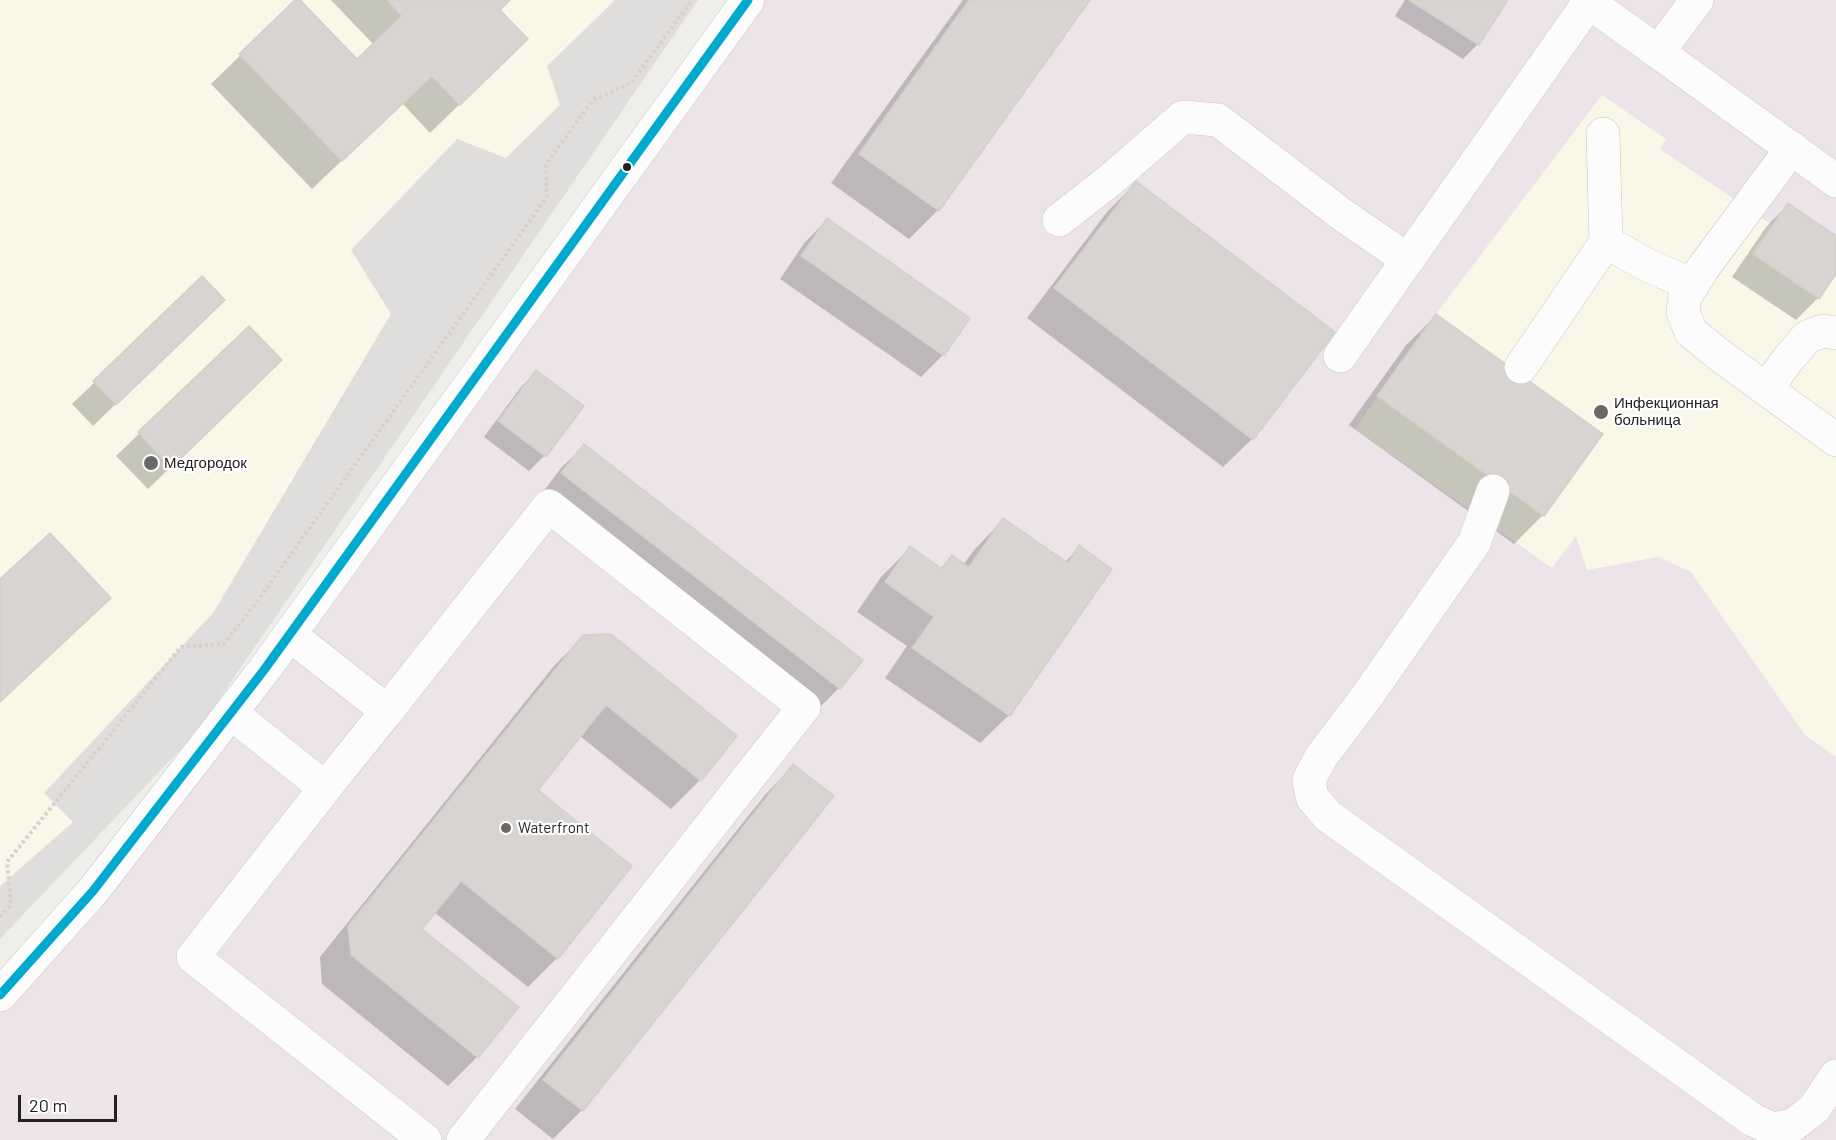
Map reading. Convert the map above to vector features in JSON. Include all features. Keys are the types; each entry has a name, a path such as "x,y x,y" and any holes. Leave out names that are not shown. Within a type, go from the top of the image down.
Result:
{"street":[{"path":"0,995 93,891 290,635 748,0"},
{"path":"1658,52 1697,0"},
{"path":"1340,356 1588,1 1836,181"},
{"path":"1059,220 1184,117 1218,120 1344,216 1408,260"},
{"path":"1521,367 1606,242 1603,134"},
{"path":"1792,148 1692,285 1685,297 1683,312 1691,332 1836,440"},
{"path":"1606,242 1647,265 1692,285"},
{"path":"1766,389 1807,337 1824,331 1836,333"},
{"path":"1493,490 1474,543 1365,699 1321,757 1309,780 1312,797 1328,816 1753,1120 1773,1129 1793,1125 1814,1109 1836,1076"},
{"path":"425,1140 193,957 549,506 804,707 463,1140"},
{"path":"290,635 387,711"},
{"path":"231,713 326,788"}],"path":[{"path":"0,917 11,905 7,862 181,647 224,644 260,598 547,197 546,164 593,100 631,83 692,0"}],"shaded area":[{"name":"Медгородок","path":"0,0 698,0 196,733 0,939"},
{"name":"Медгородок","path":"0,0 615,0 547,66 560,105 506,158 457,139 351,250 391,314 213,613 44,793 73,822 0,886"},
{"path":"746,0 1836,0 1836,1140 0,1140 0,995"},
{"name":"Инфекционная больница","path":"1602,95 1666,139 1660,149 1772,225 1788,203 1836,236 1836,757 1805,735 1691,572 1658,557 1587,570 1576,536 1552,568 1355,429 1436,314"}],"building":[{"path":"295,0 300,0 357,59 402,16 387,0 510,0 500,10 528,39 460,105 432,76 342,161 239,54"},
{"path":"969,0 1090,0 939,211 859,154"},
{"path":"1409,0 1505,0 1507,1 1479,45"},
{"path":"1136,181 1335,332 1253,440 1054,288"},
{"path":"1788,203 1836,236 1836,274 1819,299 1753,254"},
{"path":"827,218 970,318 944,356 801,256"},
{"path":"202,276 225,300 116,405 93,381"},
{"path":"1436,314 1603,434 1544,516 1377,396"},
{"path":"249,326 282,360 171,468 138,432"},
{"path":"536,370 584,406 546,457 498,421"},
{"path":"584,444 863,660 840,689 561,473"},
{"path":"1003,518 1068,563 1079,545 1112,569 1010,716 912,648 934,617 885,582 910,546 942,569 952,555 969,567"},
{"path":"50,533 111,598 0,702 0,579"},
{"name":"Waterfront","path":"611,634 737,736 701,781 606,705 538,790 632,866 558,959 461,881 422,929 519,1007 478,1058 351,955 348,926 583,635"},
{"path":"793,764 834,796 583,1111 543,1080"}],"transit line":[{"path":"0,995 93,891 264,670 748,0"}],"place":[{"name":"Инфекционная больница","path":"1601,412"},
{"name":"Медгородок","path":"151,463"},
{"name":"Waterfront","path":"506,828"}]}
